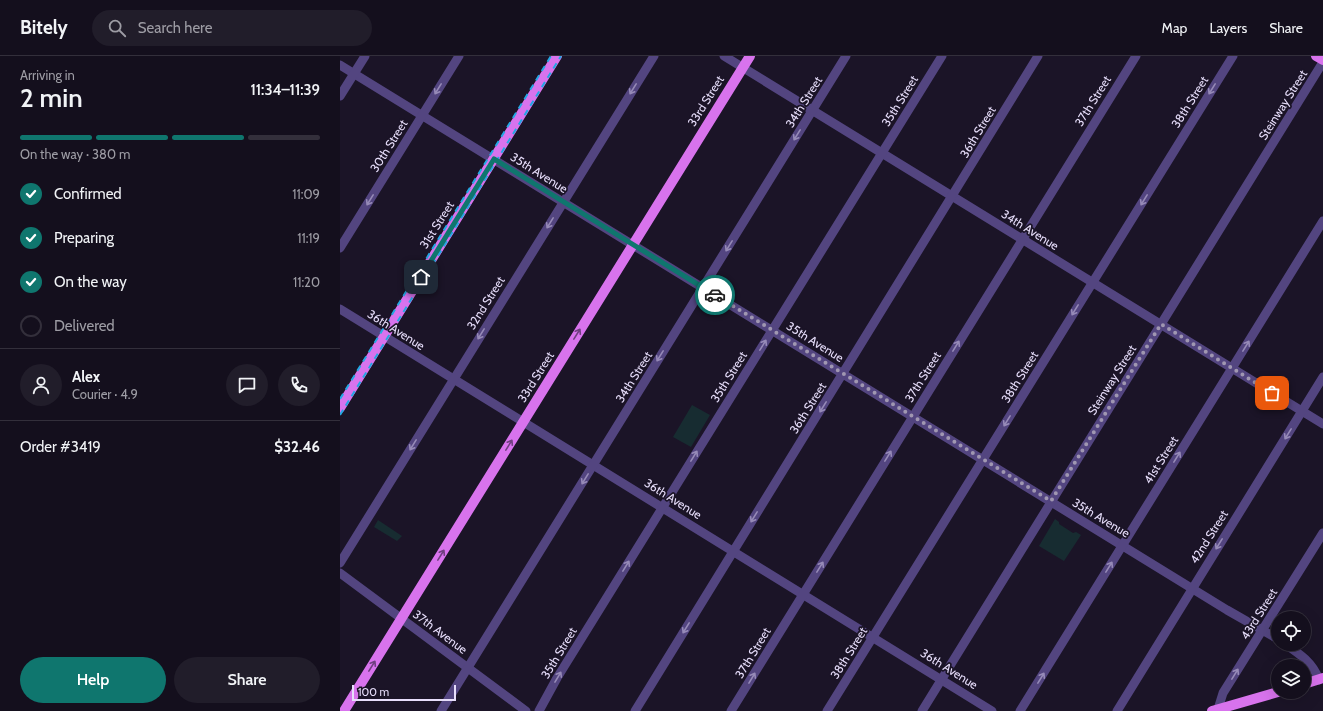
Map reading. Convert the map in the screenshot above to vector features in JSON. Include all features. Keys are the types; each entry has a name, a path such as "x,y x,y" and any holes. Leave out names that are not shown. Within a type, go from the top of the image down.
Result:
{"main road":[{"name":"31st Street","path":"340,408 557,56"},
{"name":"33rd Street","path":"344,711 750,56"},
{"path":"1316,56 1323,61"},
{"path":"1311,682 1321,679"},
{"path":"1215,710 1271,694"}],"street":[{"path":"340,96 365,56"},
{"name":"30th Street","path":"340,248 459,56"},
{"name":"32nd Street","path":"340,563 654,56"},
{"name":"34th Avenue","path":"724,56 1323,424"},
{"name":"34th Street","path":"441,711 846,56"},
{"name":"35th Street","path":"539,711 557,678 942,56"},
{"name":"36th Street","path":"635,711 1038,56"},
{"name":"37th Street","path":"731,711 1136,56"},
{"name":"38th Street","path":"827,711 1232,56"},
{"name":"Steinway Street","path":"922,711 1323,61"},
{"name":"35th Avenue","path":"340,65 1271,636"},
{"name":"41st Street","path":"1020,711 1323,221"},
{"name":"36th Avenue","path":"340,309 992,711"},
{"name":"42nd Street","path":"1117,711 1323,377"},
{"name":"43rd Street","path":"1215,710 1323,533"},
{"name":"37th Avenue","path":"340,573 526,711"},
{"path":"1294,651 1309,662 1321,679"}],"green space":[{"path":"692,405 710,415 691,447 673,437"},
{"path":"1055,519 1059,522 1059,524 1073,533 1076,532 1081,535 1064,561 1039,546"},
{"path":"378,520 402,536 397,541 374,527"}],"railway":[{"path":"340,399 551,56"},
{"path":"340,415 561,56"}],"way so far":[{"path":"715,295 1051,501 1161,324 1272,393"}],"route":[{"path":"421,277 494,159 715,295"}]}
